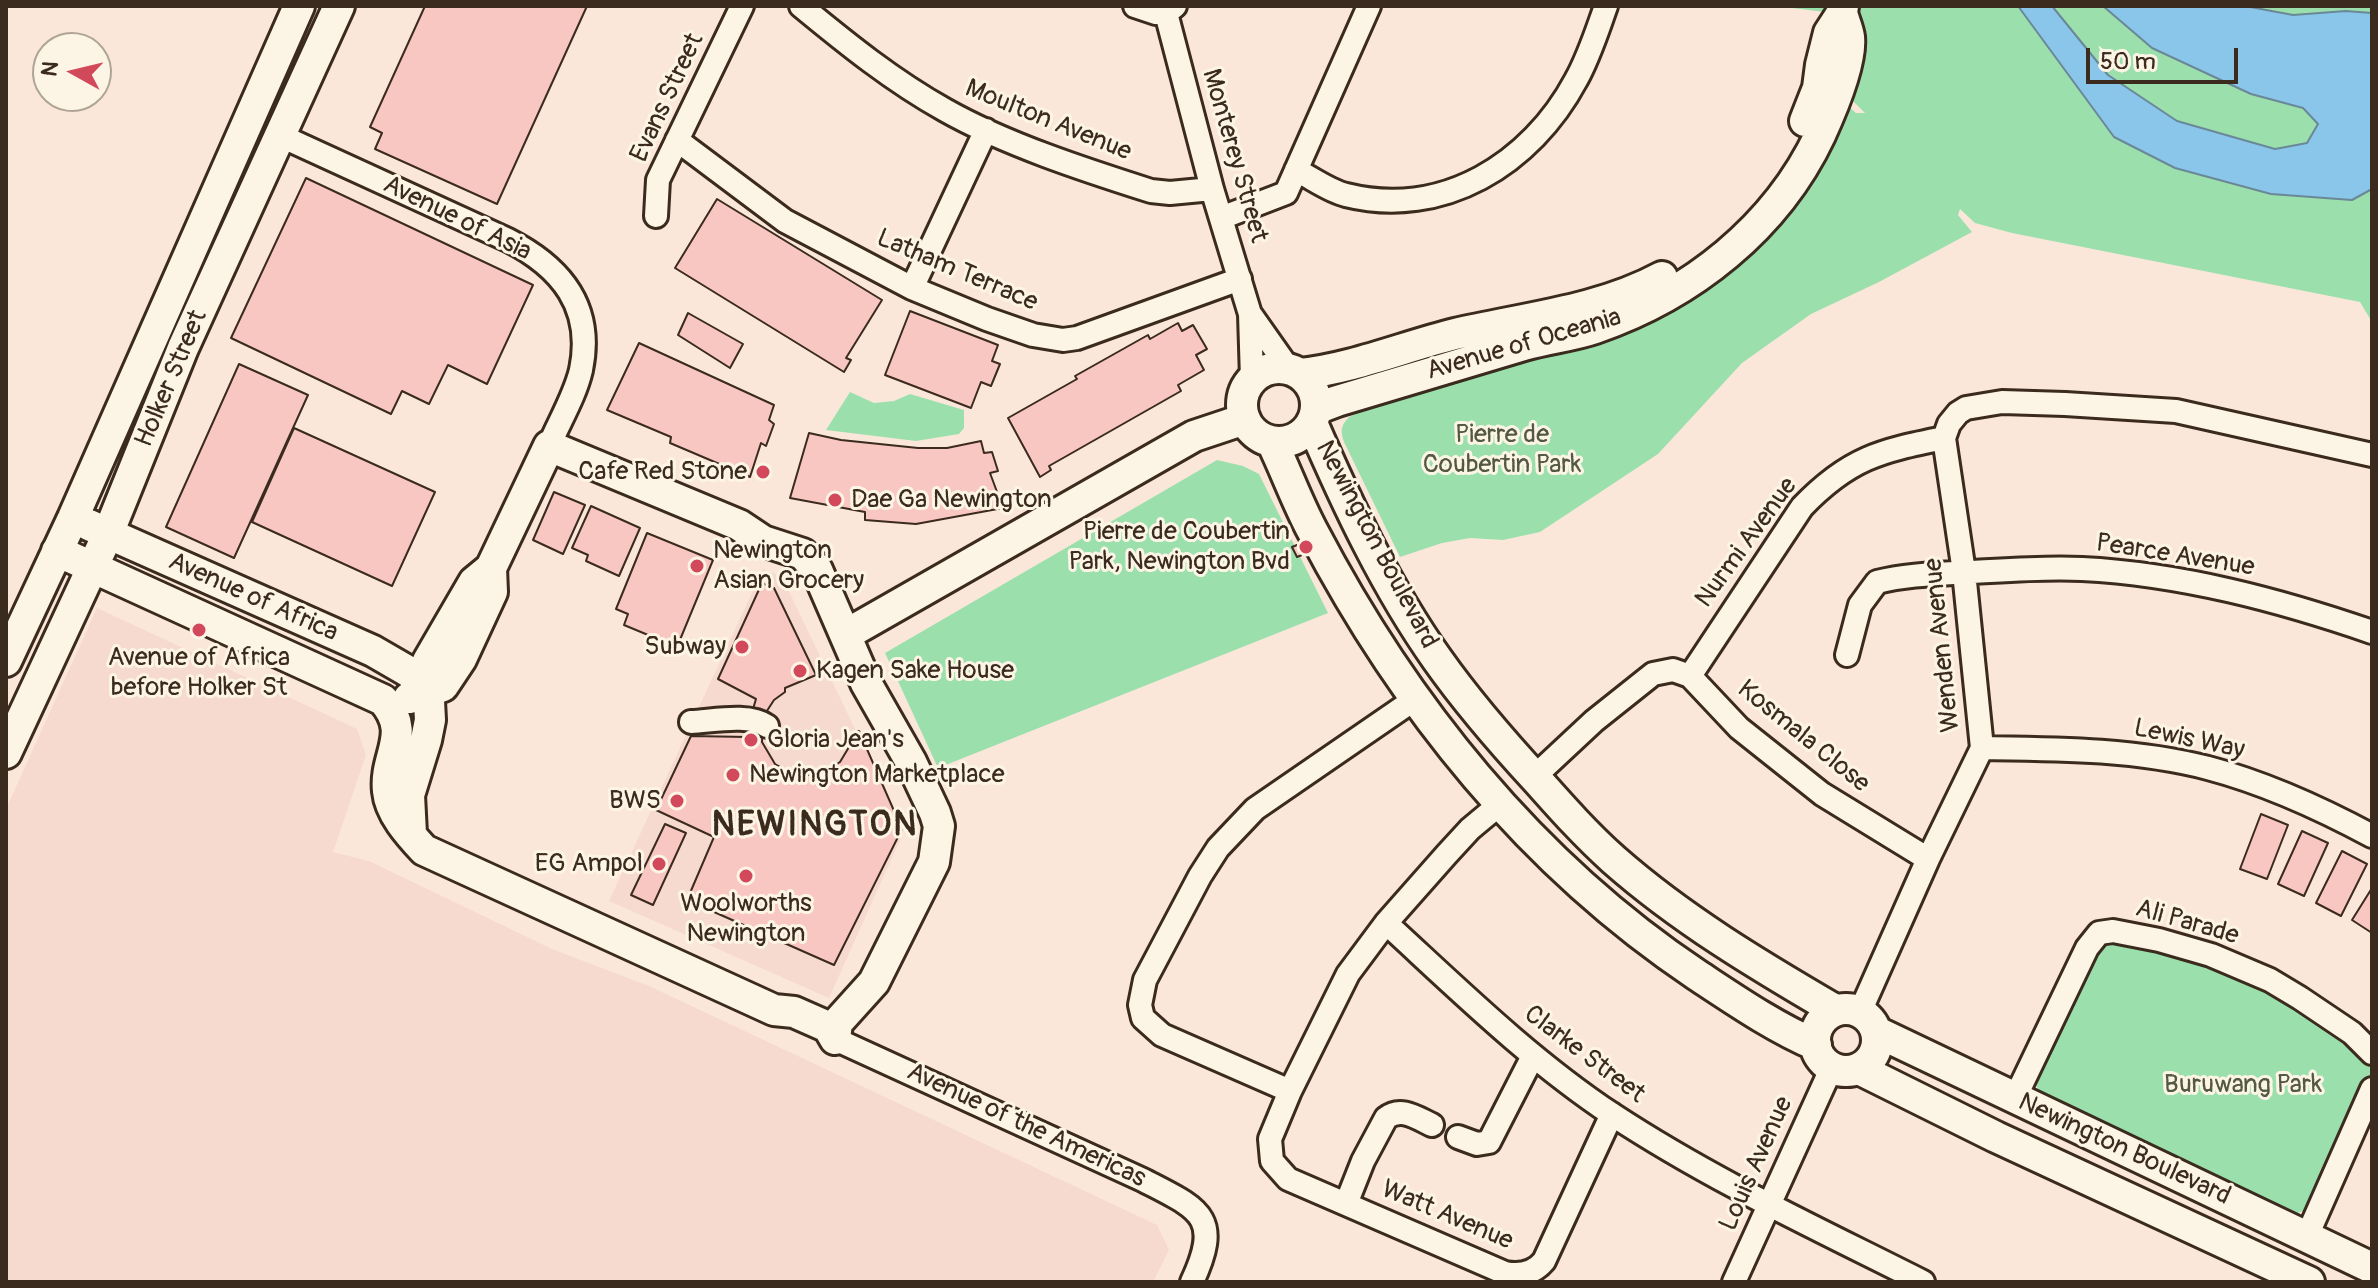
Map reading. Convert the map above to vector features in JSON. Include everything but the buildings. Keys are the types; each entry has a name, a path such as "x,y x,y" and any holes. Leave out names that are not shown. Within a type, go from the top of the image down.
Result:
{"street":[{"name":"Holker Street","path":"6,661 73,518 299,6"},
{"name":"Holker Street","path":"6,753 108,534 183,348 339,6"},
{"name":"Evans Street","path":"656,216 658,180 742,6"},
{"name":"Moulton Avenue","path":"801,6 887,74 947,111 986,130 1151,191 1170,193 1212,189"},
{"path":"1135,6 1171,10"},
{"path":"1221,218 1286,193 1369,6"},
{"path":"1296,170 1344,195 1395,200 1442,194 1502,167 1535,138 1560,106 1588,56 1606,6"},
{"name":"Monterey Street","path":"1171,10 1212,189 1250,314 1252,379"},
{"name":"Avenue of Oceania","path":"1295,371 1333,370 1452,335 1605,301 1648,285 1686,262 1737,221 1775,178 1810,110 1818,88 1829,33 1842,10"},
{"name":"Avenue of Oceania","path":"1314,416 1352,396 1531,343 1604,325 1640,311 1687,284 1730,252 1787,192 1813,150 1831,112 1840,88 1849,39 1842,10"},
{"path":"912,288 986,130"},
{"name":"Avenue of Asia","path":"281,136 533,253 556,271 573,296 584,345 580,373 491,568 492,592 461,659 443,686 423,692 391,709"},
{"name":"Latham Terrace","path":"677,140 785,221 912,288 1041,338 1077,338 1240,279"},
{"name":"Monterey Street","path":"1250,314 1295,371"},
{"path":"1269,369 1295,371 1313,389 1314,416 1305,432 1295,439 1272,442 1256,434 1245,419 1244,394 1252,379 1269,369"},
{"path":"1944,438 1949,424 1958,413 1980,404 2095,405 2198,415 2372,455"},
{"name":"Newington Boulevard","path":"1314,416 1348,501 1406,611 1436,658 1487,726 1615,861 1659,896 1762,967 2015,1098 2372,1268"},
{"path":"847,634 1194,436 1245,419"},
{"name":"Wenden Avenue","path":"1857,1018 1982,748 1964,572 1944,438"},
{"name":"Nurmi Avenue","path":"1690,676 1802,507 1816,493 1853,463 1882,451 1944,438"},
{"name":"Newington Boulevard","path":"1272,442 1311,529 1379,645 1415,699 1500,804 1580,886 1651,943 1726,994 1835,1061 2309,1282"},
{"path":"549,446 739,525 763,541 803,554 817,570 866,683 911,762 939,826 934,862 874,982 840,1026"},
{"name":"Avenue of Africa","path":"73,518 373,651 411,673 423,692"},
{"name":"Avenue of Africa","path":"57,551 369,692 391,709"},
{"name":"Pearce Avenue","path":"1847,655 1860,605 1877,582 2037,568 2084,569 2185,581 2306,609 2372,632"},
{"path":"1534,777 1594,721 1653,674 1673,670 1690,676"},
{"name":"Kosmala Close","path":"1690,676 1739,728 1822,794 1928,859"},
{"path":"412,838 409,795 430,720 429,701 423,692"},
{"path":"1415,699 1255,809 1237,825 1200,876 1145,980 1140,1005 1143,1018 1162,1035 1290,1091 1348,974 1386,923 1470,829 1500,804"},
{"name":"Avenue of the Americas","path":"391,709 397,734 388,793 392,807 412,838 424,850 774,1010 794,1012 840,1026 1189,1204 1205,1226 1205,1251 1192,1282"},
{"path":"691,722 750,719 767,726"},
{"name":"Lewis Way","path":"1982,748 2090,750 2206,768 2291,797 2372,836"},
{"name":"Clarke Street","path":"1386,923 1533,1056 1612,1114 1709,1174 1923,1282"},
{"name":"Ali Parade","path":"2015,1098 2087,948 2096,935 2105,931 2197,950 2260,976 2352,1033 2372,1053"},
{"name":"Avenue of the Americas","path":"774,1010 782,1020 815,1036 840,1026"},
{"path":"1857,1018 1874,1053 1835,1061 1821,1026 1857,1018"},
{"path":"1458,1137 1477,1144 1489,1142 1533,1056"},
{"name":"Louis Avenue","path":"1734,1282 1835,1061"},
{"path":"2307,1236 2372,1089"},
{"name":"Watt Avenue","path":"1290,1091 1270,1139 1272,1161 1288,1179 1505,1273 1516,1275 1537,1269 1544,1261 1612,1114"},
{"path":"1346,1204 1363,1161 1386,1118 1392,1113 1401,1112 1432,1125"}],"shaded area":[{"name":"Newington Marketplace","path":"763,569 782,577 904,831 829,998 609,901"},
{"path":"97,608 357,729 366,755 333,852 369,861 552,949 649,986 1157,1225 1169,1250 1153,1282 6,1282 6,809"}],"green space":[{"name":"Pierre de Coubertin Park","path":"1775,6 2372,6 2372,322 2360,302 2012,233 1975,223 1960,209 1958,215 1972,232 1811,314 1742,363 1658,454 1540,532 1503,540 1470,538 1442,543 1400,557 1344,442 1342,428 1349,417 1771,231 1816,172 1846,104 1856,113 1865,113 1840,88 1842,14"},
{"path":"850,392 874,403 894,401 910,394 964,410 964,428 959,434 916,441 826,430"},
{"path":"1217,460 1243,466 1259,474 1328,613 938,768 885,653"},
{"name":"Buruwang Park","path":"2103,941 2161,949 2289,999 2348,1040 2372,1070 2311,1208 2295,1214 2044,1101 2036,1085"}],"water":[{"path":"2018,6 2052,6 2108,75 2177,121 2275,149 2307,143 2318,124 2303,108 2251,94 2152,48 2103,6 2245,6 2293,15 2346,11 2372,13 2372,189 2352,200 2271,194 2175,168 2114,137"}],"place":[{"name":"Cafe Red Stone","path":"763,472"},
{"name":"Dae Ga Newington","path":"835,500"},
{"name":"Pierre de Coubertin Park, Newington Bvd","path":"1306,547"},
{"name":"Newington Asian Grocery","path":"697,566"},
{"name":"Avenue of Africa before Holker St","path":"199,630"},
{"name":"Subway","path":"742,647"},
{"name":"Kagen Sake House","path":"800,671"},
{"name":"Gloria Jean's","path":"751,740"},
{"name":"Newington Marketplace","path":"733,775"},
{"name":"BWS","path":"677,801"},
{"name":"EG Ampol","path":"659,864"},
{"name":"Woolworths Newington","path":"746,876"}],"district":[{"name":"NEWINGTON","path":"815,826"}]}
